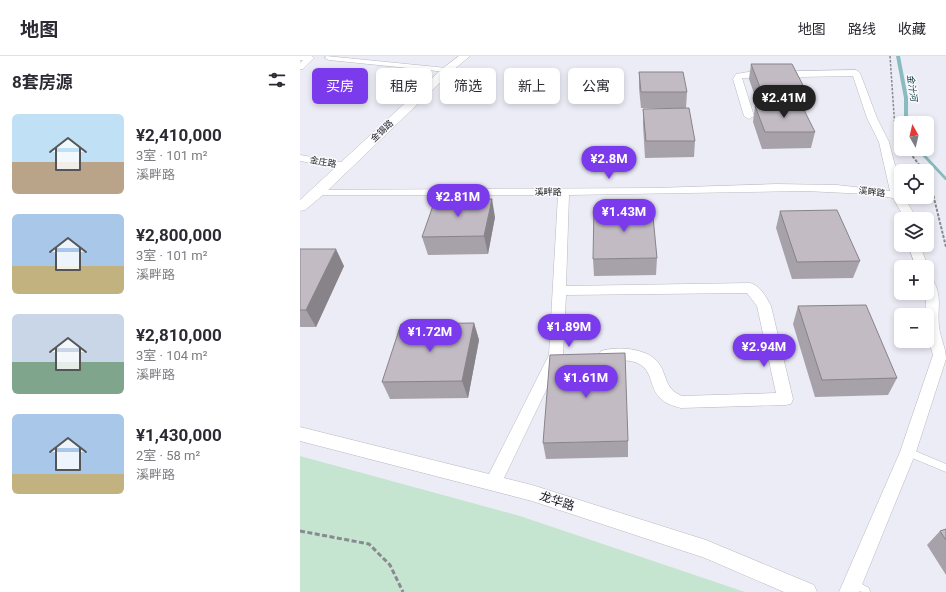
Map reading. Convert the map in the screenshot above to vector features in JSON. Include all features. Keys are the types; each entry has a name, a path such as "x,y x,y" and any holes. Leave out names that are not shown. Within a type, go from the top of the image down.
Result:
{"street":[{"name":"金锡路","path":"450,68 465,56"},
{"path":"300,58 310,58 300,67"},
{"path":"329,58 440,69"},
{"path":"749,116 737,79 739,76 856,74 872,118 884,142 894,183"},
{"name":"金锡路","path":"300,207 346,166 440,77"},
{"name":"金庄路","path":"300,158 346,166"},
{"name":"溪畔路","path":"318,192 564,192 823,188 870,191 894,195"},
{"path":"493,483 556,355 564,192"},
{"path":"559,291 750,288 764,306 785,400 680,402 666,396 661,390 656,370 643,359 624,355 594,355"},
{"path":"856,589 908,452 940,356 932,326 933,300"},
{"path":"556,355 571,355"},
{"name":"龙华路","path":"300,434 532,493 706,548 807,592"}],"lane":[{"path":"908,452 946,468"}],"path":[{"path":"890,56 894,116"},
{"path":"912,156 919,164"},
{"path":"934,198 946,247"},
{"path":"300,531 369,544 390,565 403,592"}],"green space":[{"path":"300,456 520,516 745,592 300,592"}],"building":[{"path":"751,64 792,64 805,89 761,90"},
{"path":"639,72 683,72 687,92 641,92"},
{"path":"755,106 802,106 815,132 765,132"},
{"path":"689,108 695,141 646,141 643,109"},
{"path":"492,199 484,236 422,237 435,200"},
{"path":"652,206 657,258 593,259 594,207"},
{"path":"837,210 860,261 797,262 780,211"},
{"path":"300,249 336,249 306,310 300,310"},
{"path":"866,305 897,378 822,380 798,306"},
{"path":"474,323 462,381 382,382 401,324"},
{"path":"625,353 628,441 543,443 550,355"},
{"path":"946,529 946,540 940,531"}],"waterway":[{"name":"金汁河","path":"898,56 906,98 906,116"},
{"name":"金汁河","path":"925,156 946,179"}]}
